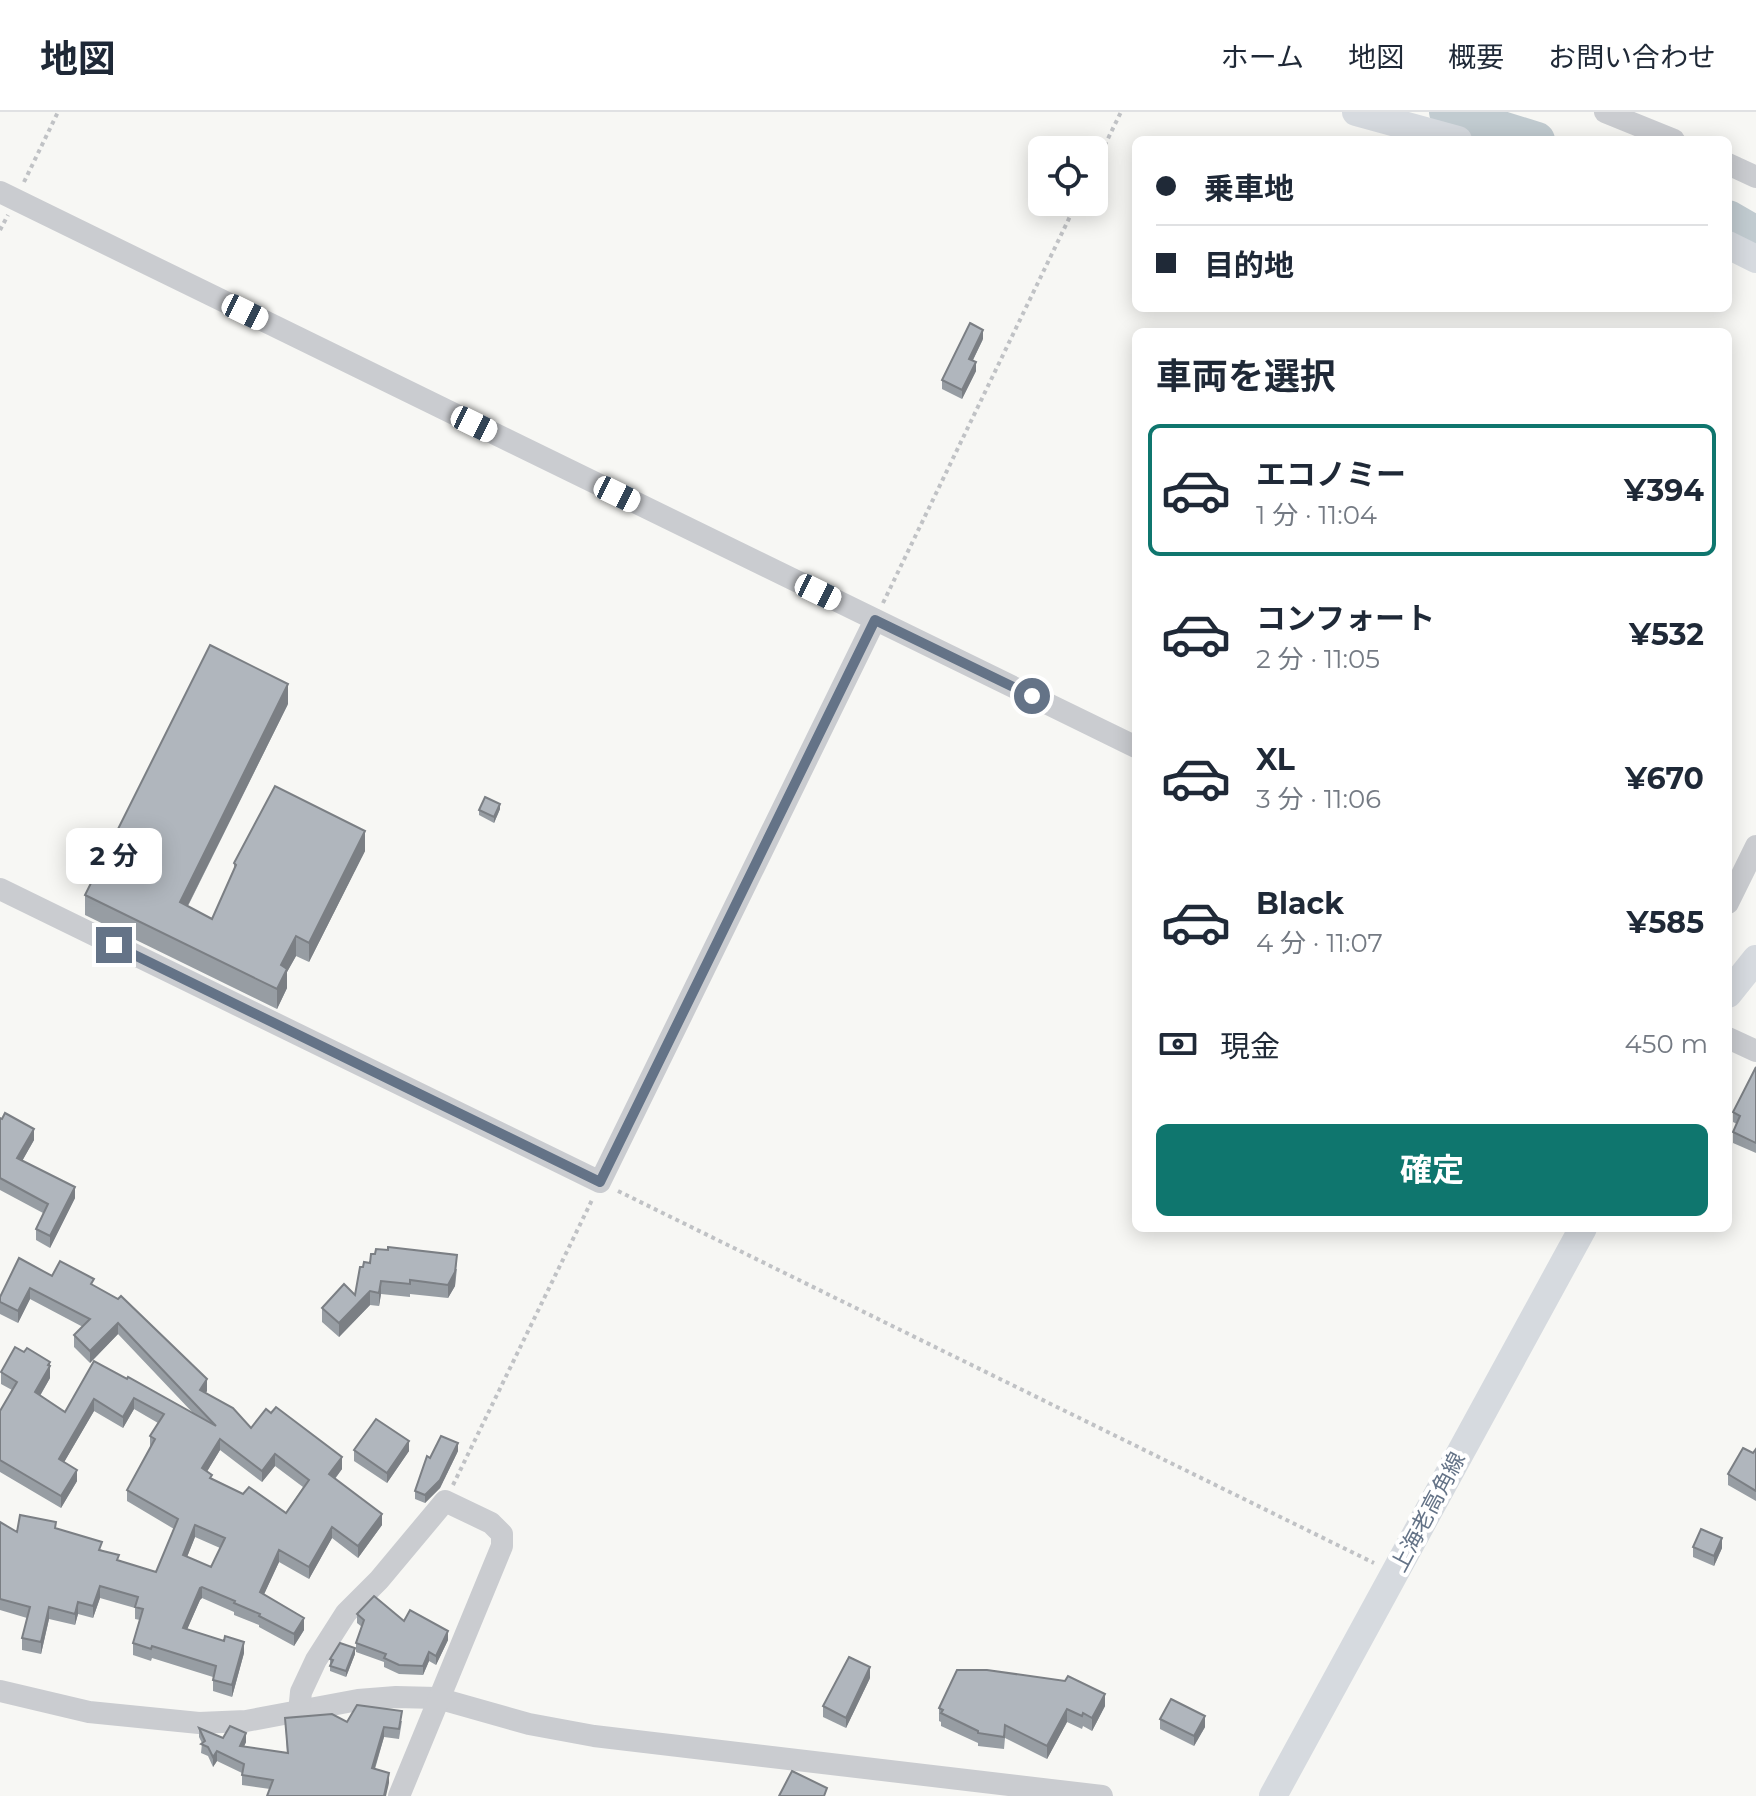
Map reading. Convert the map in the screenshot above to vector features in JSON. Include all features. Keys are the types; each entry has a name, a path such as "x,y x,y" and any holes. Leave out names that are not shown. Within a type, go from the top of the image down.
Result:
{"main road":[{"path":"1356,112 1443,136"},
{"path":"1732,247 1756,259"},
{"path":"1732,989 1756,959"},
{"name":"上海老高角線","path":"1273,1796 1581,1232"}],"street":[{"path":"1605,112 1664,136"},
{"path":"1732,166 1756,177"},
{"path":"8,196 1132,745"},
{"path":"0,889 600,1182 875,620"},
{"path":"1732,895 1756,846"},
{"path":"1732,1040 1756,1051"},
{"path":"299,1712 301,1692 316,1660 346,1613 379,1580 445,1501 491,1523 502,1534 502,1546 399,1796"},
{"path":"0,1691 89,1712 199,1723 246,1721 358,1700 437,1698 529,1724 594,1736 1102,1796"}],"path":[{"path":"8,196 58,112"},
{"path":"1108,138 1121,112"},
{"path":"875,620 1070,216"},
{"path":"445,1501 600,1182 1395,1573"}],"building":[{"path":"970,323 983,330 969,359 976,362 962,390 942,380"},
{"path":"210,645 288,684 180,902 212,919 236,865 234,863 275,786 365,831 309,943 296,936 281,965 287,969 277,989 85,895"},
{"path":"485,797 500,804 494,817 479,810"},
{"path":"1756,1067 1756,1143 1733,1132 1740,1116 1733,1112"},
{"path":"5,1113 34,1129 17,1158 75,1187 50,1236 36,1229 48,1204 0,1178 0,1118"},
{"path":"388,1247 457,1255 455,1272 448,1285 410,1280 410,1284 381,1281 379,1293 370,1291 339,1323 322,1308 344,1284 355,1295 360,1267 364,1262 370,1263 371,1254 375,1254 376,1249 388,1250"},
{"path":"19,1258 52,1276 60,1261 94,1279 91,1284 118,1299 121,1296 207,1379 200,1390 233,1408 251,1428 266,1409 271,1413 276,1407 342,1457 329,1474 382,1514 358,1546 332,1527 309,1567 279,1550 260,1592 304,1618 294,1634 235,1601 200,1588 183,1628 224,1641 225,1636 244,1642 232,1685 213,1680 216,1666 133,1643 143,1609 135,1607 138,1597 100,1586 93,1606 78,1602 75,1614 49,1607 41,1642 22,1638 30,1607 0,1599 0,1522 17,1532 20,1515 56,1522 55,1528 102,1542 99,1550 119,1555 117,1560 156,1572 178,1519 127,1490 155,1439 150,1436 164,1414 134,1398 123,1417 94,1399 59,1459 77,1470 61,1496 0,1460 0,1411 17,1382 1,1372 15,1347 24,1352 27,1348 50,1362 35,1392 65,1412 94,1361 216,1426 118,1323 90,1351 74,1335 90,1319 30,1288 18,1311 0,1302","holes":["220,1439 262,1471 275,1454 309,1480 286,1513 249,1487 243,1494 210,1478 212,1475 202,1468","195,1525 225,1538 211,1567 183,1555"]},
{"path":"376,1419 409,1441 387,1473 354,1450"},
{"path":"441,1436 458,1443 440,1480 425,1495 415,1491 427,1456 430,1458"},
{"path":"1743,1448 1753,1453 1756,1449 1756,1491 1728,1474"},
{"path":"1701,1529 1722,1538 1714,1556 1693,1547"},
{"path":"374,1596 404,1621 410,1610 448,1631 436,1656 429,1652 423,1666 399,1665 384,1658 386,1654 356,1643 364,1620 357,1614"},
{"path":"340,1643 355,1648 346,1671 330,1666 333,1660 330,1659"},
{"path":"849,1657 870,1667 846,1718 823,1706"},
{"path":"957,1670 987,1670 1065,1681 1068,1676 1105,1694 1092,1718 1067,1709 1047,1746 1005,1725 1004,1737 978,1733 941,1713 943,1710 939,1708"},
{"path":"1171,1699 1205,1716 1194,1736 1160,1719"},
{"path":"357,1705 402,1711 399,1729 384,1727 372,1768 389,1773 384,1796 267,1796 273,1780 242,1775 244,1764 217,1751 213,1757 208,1747 201,1744 205,1741 199,1728 223,1738 230,1726 246,1733 240,1746 288,1753 285,1718 332,1714 347,1722"},
{"path":"792,1771 827,1788 824,1796 779,1796"}],"waterway":[{"path":"1447,112 1524,136"},
{"path":"1732,220 1756,234"}],"route":[{"path":"114,945 600,1182 875,620 1032,696"}]}
